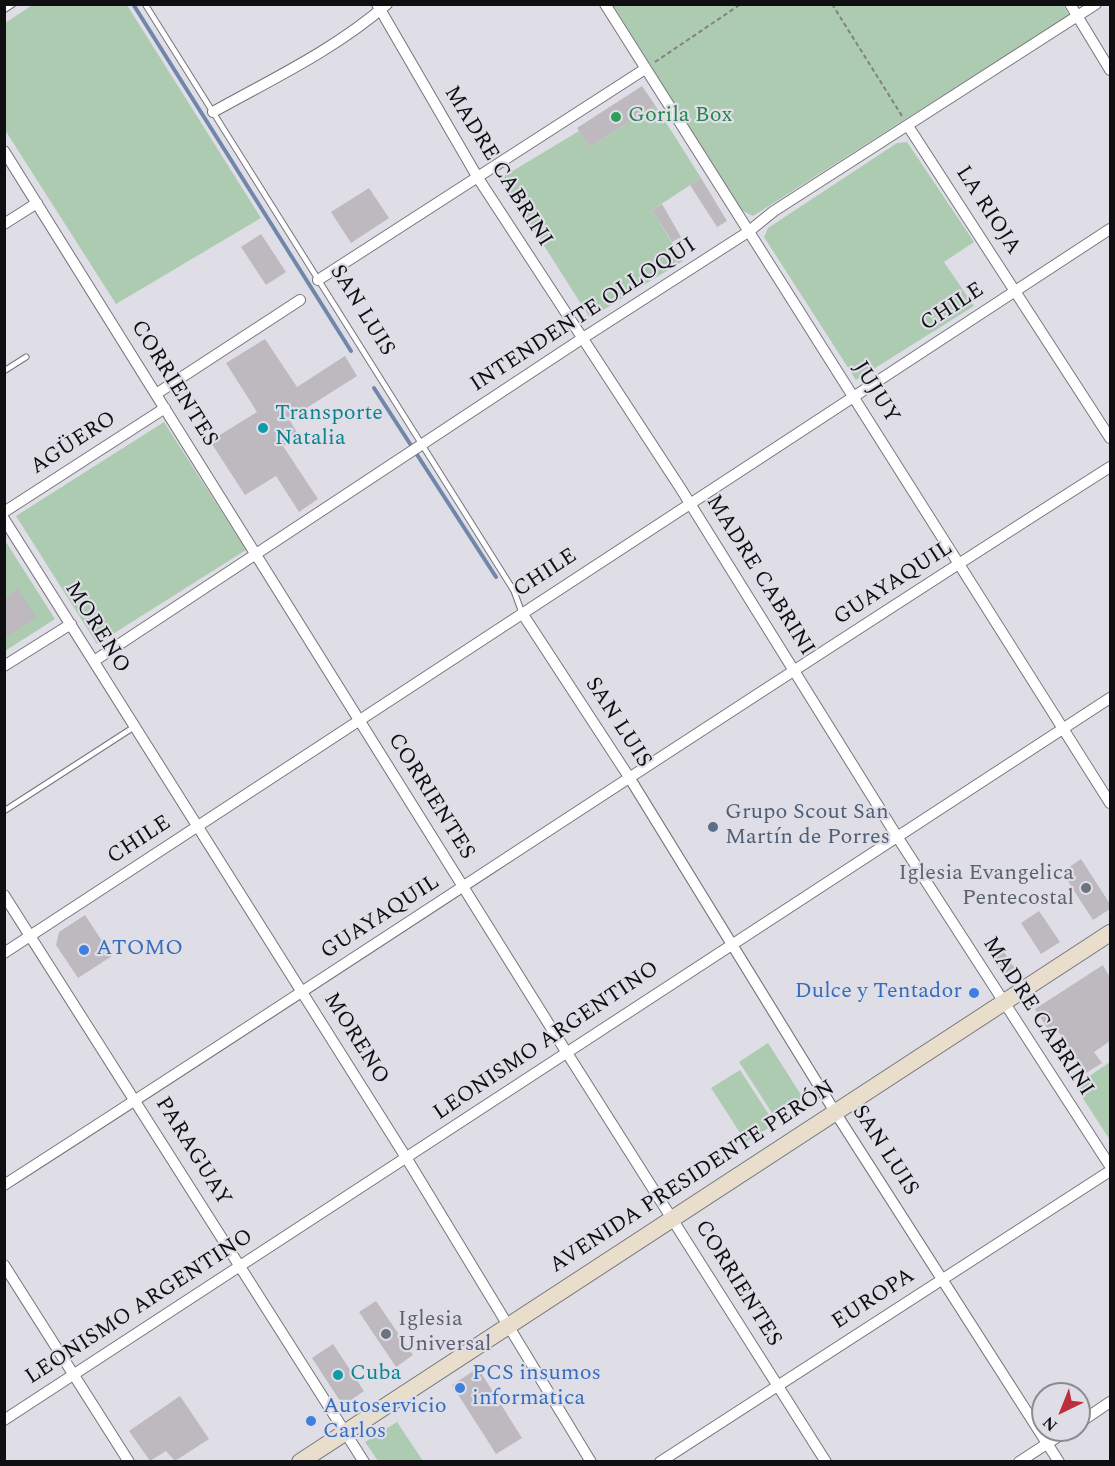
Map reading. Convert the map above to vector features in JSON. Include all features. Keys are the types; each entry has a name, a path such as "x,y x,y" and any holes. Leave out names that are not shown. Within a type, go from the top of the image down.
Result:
{"main road":[{"name":"AVENIDA PRESIDENTE PERÓN","path":"300,1461 1110,933"}],"street":[{"name":"JUJUY","path":"605,4 1110,803"},
{"path":"1070,4 1110,70"},
{"name":"INTENDENTE OLLOQUI","path":"94,661 583,338 748,232 774,211 1096,4"},
{"path":"213,112 306,60 382,6"},
{"name":"MADRE CABRINI","path":"382,6 478,178 690,504 898,838 1110,1166"},
{"path":"318,279 645,69"},
{"name":"LA RIOJA","path":"908,126 1110,438"},
{"name":"CORRIENTES","path":"4,150 566,1052 826,1461"},
{"path":"4,224 37,203"},
{"name":"CHILE","path":"4,953 1110,229"},
{"path":"156,394 300,300"},
{"name":"AGÜERO","path":"4,512 165,408"},
{"name":"GUAYAQUIL","path":"4,1185 303,993 629,777 1110,467"},
{"name":"MORENO","path":"4,519 407,1159 591,1461"},
{"name":"SAN LUIS","path":"522,613 629,777 835,1112 1059,1461"},
{"path":"4,666 71,624"},
{"name":"LEONISMO ARGENTINO","path":"4,1420 1110,698"},
{"name":"PARAGUAY","path":"4,895 364,1461"},
{"name":"EUROPA","path":"660,1461 1110,1171"},
{"path":"4,1265 129,1461"},
{"path":"1091,1415 1110,1402"},
{"path":"1019,1461 1048,1443"}],"lane":[{"path":"4,10 13,4"},
{"name":"SAN LUIS","path":"145,4 514,591 522,613"},
{"path":"4,371 26,357"},
{"path":"4,810 135,726"}],"path":[{"path":"645,69 741,4"},
{"path":"831,4 908,126"}],"green space":[{"path":"34,4 127,5 261,218 116,304 5,130 5,23"},
{"path":"1062,4 1069,15 753,216 741,210 613,5"},
{"path":"655,105 701,178 652,210 683,261 590,318 501,178 579,131 590,147"},
{"path":"907,142 974,242 944,262 974,306 856,380 764,237 768,228 897,143"},
{"path":"164,422 246,550 97,644 16,516"},
{"path":"4,539 55,619 5,651 4,651"},
{"path":"768,1043 803,1098 774,1116 739,1062"},
{"path":"1110,1062 1110,1140 1075,1086"},
{"path":"740,1070 775,1124 746,1142 711,1088"},
{"path":"397,1422 423,1461 378,1461 365,1442"}],"building":[{"name":"Gorila Box","path":"642,86 655,105 590,147 577,128"},
{"path":"701,178 727,221 717,227 690,185"},
{"path":"369,188 389,218 351,243 331,212"},
{"path":"662,204 681,237 672,242 652,210"},
{"path":"261,234 286,272 266,285 241,247"},
{"name":"Transporte Natalia","path":"265,339 297,387 345,356 357,376 289,419 299,436 283,446 318,499 299,512 276,476 245,495 210,441 257,412 226,363"},
{"path":"18,589 36,617 4,638 4,598"},
{"name":"Iglesia Evangelica Pentecostal","path":"1081,859 1110,904 1110,909 1093,920 1062,872"},
{"path":"1039,911 1060,942 1041,954 1021,923"},
{"name":"ATOMO","path":"85,915 112,956 78,978 56,945 59,932"},
{"path":"1002,949 1016,970 1008,976 1003,975 990,956"},
{"path":"1103,965 1110,978 1110,1041 1094,1052 1102,1063 1086,1073 1054,1025 1048,1029 1035,1009"},
{"name":"Iglesia Universal","path":"376,1301 413,1355 396,1367 359,1312"},
{"name":"Cuba","path":"333,1344 364,1391 348,1402 340,1401 312,1358"},
{"path":"478,1368 522,1438 496,1454 452,1385"},
{"path":"180,1396 209,1439 175,1461 166,1451 150,1461 129,1431"}],"waterway":[{"path":"133,4 351,351"},
{"path":"374,388 496,577"}],"place":[{"name":"Gorila Box","path":"616,117"},
{"name":"Transporte Natalia","path":"263,428"},
{"name":"Grupo Scout San Martín de Porres","path":"713,827"},
{"name":"Iglesia Evangelica Pentecostal","path":"1086,888"},
{"name":"ATOMO","path":"84,950"},
{"name":"Dulce y Tentador","path":"974,993"},
{"name":"Iglesia Universal","path":"386,1334"},
{"name":"Cuba","path":"338,1375"},
{"name":"PCS insumos informatica","path":"460,1388"},
{"name":"Autoservicio Carlos","path":"311,1421"}]}
